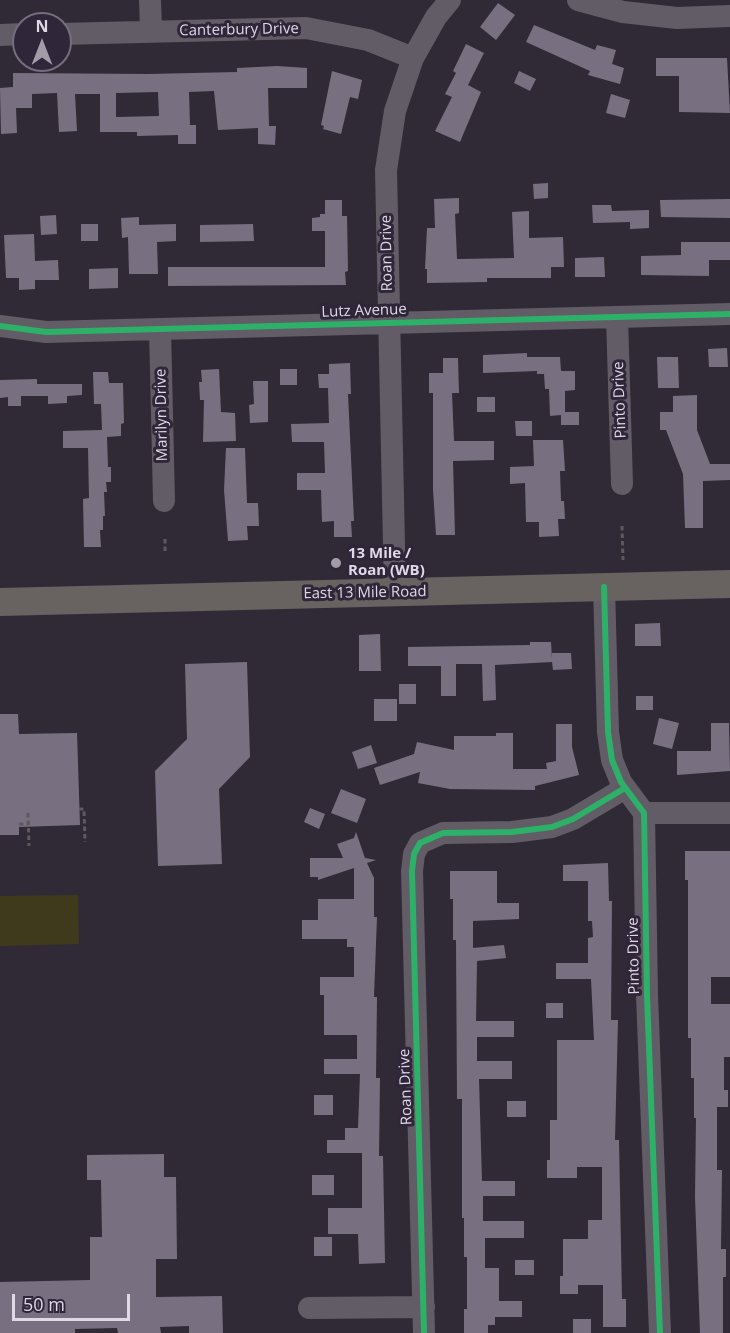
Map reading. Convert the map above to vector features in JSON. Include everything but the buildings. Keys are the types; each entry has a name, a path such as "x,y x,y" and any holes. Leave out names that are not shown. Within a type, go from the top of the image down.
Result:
{"main road":[{"name":"East 13 Mile Road","path":"0,602 730,584"}],"street":[{"path":"150,0 151,32"},
{"name":"Roan Drive","path":"395,592 386,170 394,111 413,58 436,17 450,0"},
{"path":"578,0 623,12 678,18 730,16"},
{"name":"Canterbury Drive","path":"72,34 306,28 368,40 413,58"},
{"name":"Lutz Avenue","path":"0,326 46,332 730,314"},
{"name":"Pinto Drive","path":"617,317 622,484"},
{"name":"Marilyn Drive","path":"160,329 164,501"},
{"path":"604,587 608,732 612,760 625,788 644,813 730,813"},
{"name":"Roan Drive","path":"424,1333 412,871 414,854 420,843 443,833 528,831 552,827 573,819 625,788"},
{"name":"Pinto Drive","path":"644,813 647,995 660,1333"},
{"path":"309,1308 424,1307"}],"path":[{"path":"622,526 623,560"},
{"path":"165,539 165,552"},
{"path":"79,809 84,809 85,842"},
{"path":"28,813 29,846"},
{"path":"19,824 28,824"}],"shaded area":[{"path":"78,895 79,944 0,946 0,896"}],"cycle path":[{"path":"0,326 46,332 730,314"},
{"path":"604,587 608,732 612,760 621,782 644,813 647,995 660,1333"},
{"path":"424,1333 412,871 414,854 420,843 443,833 512,832 552,827 573,819 625,788"}],"place":[{"name":"13 Mile / Roan (WB)","path":"336,563"}]}
